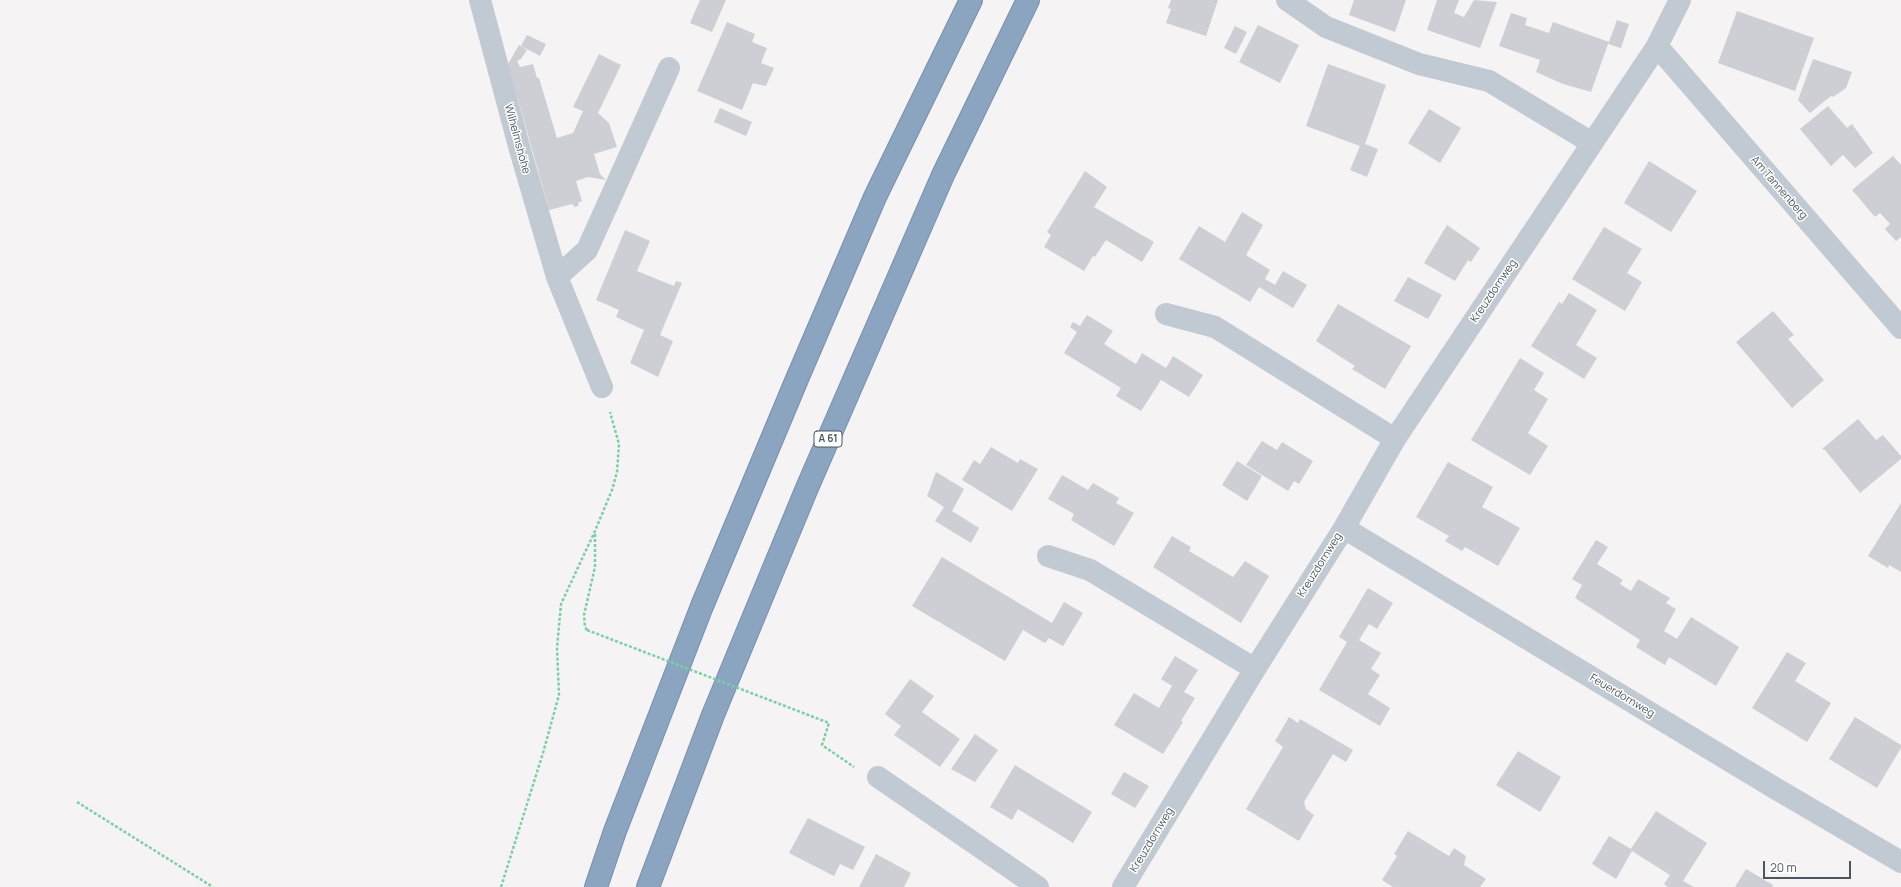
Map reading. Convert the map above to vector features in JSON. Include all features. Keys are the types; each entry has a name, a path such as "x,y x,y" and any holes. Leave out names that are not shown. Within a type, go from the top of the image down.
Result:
{"highway":[{"path":"596,887 615,831 702,606 794,387 876,197 972,0"},
{"name":"A 61","path":"648,887 713,715 807,488 943,175 1028,0"}],"street":[{"name":"Wilhelmshöhe","path":"480,0 520,150 557,277 602,387"},
{"path":"1287,0 1326,27 1333,30 1419,64 1489,81 1592,143"},
{"name":"Kreuzdornweg","path":"1123,887 1255,669 1344,528 1395,439 1657,46 1680,0"},
{"name":"Am Tannenberg","path":"1657,46 1901,328"},
{"path":"557,277 587,250 669,68"},
{"path":"1166,314 1216,327 1395,439"},
{"name":"Feuerdornweg","path":"1344,528 1773,787 1901,862"},
{"path":"1048,556 1090,570 1255,669"},
{"path":"878,777 1038,887"}],"path":[{"path":"501,887 543,753 559,695 557,648 561,604 595,531 612,490 619,458 619,444 602,387"},
{"path":"595,531 596,563 584,615 585,628 587,630 829,723 822,745 863,773 878,777"},
{"path":"77,802 213,887"}],"building":[{"path":"700,0 726,0 712,32 690,23"},
{"path":"1171,0 1218,0 1206,36 1166,23 1171,9 1168,8"},
{"path":"1354,0 1406,0 1395,32 1349,15"},
{"path":"1437,0 1459,0 1454,13 1464,17 1474,0 1497,2 1480,48 1427,30"},
{"path":"1737,11 1814,38 1795,91 1718,63"},
{"path":"1511,13 1527,18 1525,25 1549,33 1553,22 1609,42 1617,20 1629,24 1621,48 1608,44 1591,92 1563,84 1536,72 1540,60 1499,46"},
{"path":"727,22 755,34 752,42 767,48 761,63 774,68 766,86 753,83 742,110 697,91"},
{"path":"1258,25 1299,45 1280,83 1239,62"},
{"path":"1235,26 1247,32 1236,54 1224,48"},
{"path":"527,35 546,44 540,56 521,46"},
{"path":"519,45 527,50 521,59 517,61 520,67 533,64 537,78 539,78 557,138 573,133 583,111 573,107 599,54 621,65 598,113 609,123 617,147 594,154 600,174 606,180 588,177 576,181 582,201 579,202 578,206 575,207 572,204 549,210 508,64"},
{"path":"1813,59 1852,72 1846,88 1833,97 1831,96 1810,113 1798,100"},
{"path":"1328,64 1386,85 1365,144 1378,149 1367,177 1350,170 1360,146 1306,126"},
{"path":"1828,106 1847,128 1852,124 1873,153 1855,168 1843,155 1831,166 1800,129"},
{"path":"720,108 752,122 746,136 714,122"},
{"path":"1429,109 1461,128 1440,163 1408,143"},
{"path":"1893,156 1901,165 1901,237 1896,241 1885,229 1890,224 1880,213 1875,217 1852,190"},
{"path":"1649,161 1697,191 1671,232 1624,203"},
{"path":"1085,171 1107,187 1094,207 1154,242 1142,262 1106,240 1095,257 1093,256 1084,271 1044,247 1051,235 1047,232"},
{"path":"1242,212 1263,225 1246,255 1270,270 1265,279 1275,285 1283,271 1307,285 1293,308 1259,287 1250,302 1179,259 1199,226 1225,242"},
{"path":"1447,225 1480,248 1471,262 1468,260 1455,281 1424,263"},
{"path":"1604,227 1642,249 1627,273 1642,282 1625,311 1572,279"},
{"path":"625,230 650,241 637,271 674,286 676,281 682,283 660,335 673,341 658,377 630,363 644,330 616,317 619,310 596,300"},
{"path":"1408,277 1442,295 1428,319 1394,301"},
{"path":"1569,293 1597,310 1576,345 1597,358 1584,379 1531,346 1559,302 1562,304"},
{"path":"1338,304 1411,346 1385,389 1352,369 1355,366 1316,341"},
{"path":"1773,311 1794,335 1788,339 1824,380 1792,408 1736,342"},
{"path":"1087,315 1113,331 1104,344 1136,364 1142,353 1166,368 1173,356 1203,375 1189,397 1161,380 1141,411 1116,396 1121,388 1064,353 1077,332 1070,327 1073,322 1080,326"},
{"path":"1520,358 1544,373 1534,390 1548,399 1528,433 1548,446 1530,475 1471,440"},
{"path":"1858,419 1876,440 1883,435 1901,456 1901,459 1860,493 1825,450 1822,449"},
{"path":"1262,441 1277,450 1282,442 1313,461 1299,484 1294,481 1288,491 1246,465"},
{"path":"991,447 1018,463 1020,459 1038,469 1012,511 962,480 974,460 980,464"},
{"path":"1237,461 1262,476 1247,501 1222,485"},
{"path":"1448,462 1493,487 1482,507 1520,528 1498,566 1465,547 1462,551 1445,541 1449,536 1416,517"},
{"path":"936,472 964,489 952,511 979,528 971,543 935,521 944,507 927,496"},
{"path":"1062,475 1088,490 1093,483 1119,498 1116,503 1134,513 1114,546 1071,520 1074,514 1048,499"},
{"path":"1901,503 1901,572 1889,565 1888,568 1868,556"},
{"path":"1172,536 1191,547 1189,551 1233,577 1245,561 1269,576 1241,623 1153,567"},
{"path":"1596,540 1608,547 1597,564 1623,580 1620,584 1631,591 1638,579 1670,598 1666,603 1676,609 1664,631 1677,639 1691,617 1739,647 1716,686 1669,657 1665,665 1636,647 1640,640 1575,598 1582,585 1572,579"},
{"path":"942,557 1052,623 1064,602 1083,613 1063,646 1049,638 1045,643 1023,630 1005,661 912,606"},
{"path":"1368,588 1393,603 1377,629 1369,624 1359,640 1381,653 1371,669 1380,675 1368,694 1390,708 1380,726 1319,690 1347,642 1339,637"},
{"path":"1787,652 1806,663 1795,681 1831,703 1807,742 1752,708"},
{"path":"1175,656 1198,670 1184,692 1195,698 1181,721 1183,722 1163,754 1114,725 1134,693 1159,708 1172,686 1161,679"},
{"path":"910,679 934,696 922,712 960,739 940,767 894,735 901,726 885,714"},
{"path":"1289,717 1298,723 1300,719 1353,750 1346,762 1333,754 1304,802 1306,809 1314,815 1299,841 1246,809 1283,747 1275,741"},
{"path":"1855,717 1901,745 1901,748 1877,788 1829,759"},
{"path":"975,734 998,750 975,782 951,769"},
{"path":"1518,751 1561,777 1540,812 1496,785"},
{"path":"1015,765 1092,812 1073,843 1018,809 1012,820 990,807"},
{"path":"1124,772 1149,786 1135,808 1111,794"},
{"path":"1656,811 1707,843 1683,881 1694,887 1668,887 1664,884 1670,875 1632,851 1616,879 1592,864 1609,836 1631,849"},
{"path":"808,818 865,847 853,870 840,864 834,876 789,853"},
{"path":"1408,831 1449,856 1454,848 1466,856 1464,865 1486,879 1480,887 1393,887 1382,880 1397,856 1394,854"},
{"path":"876,854 911,873 904,887 859,887"},
{"path":"1746,869 1773,885 1772,887 1735,887"}]}
